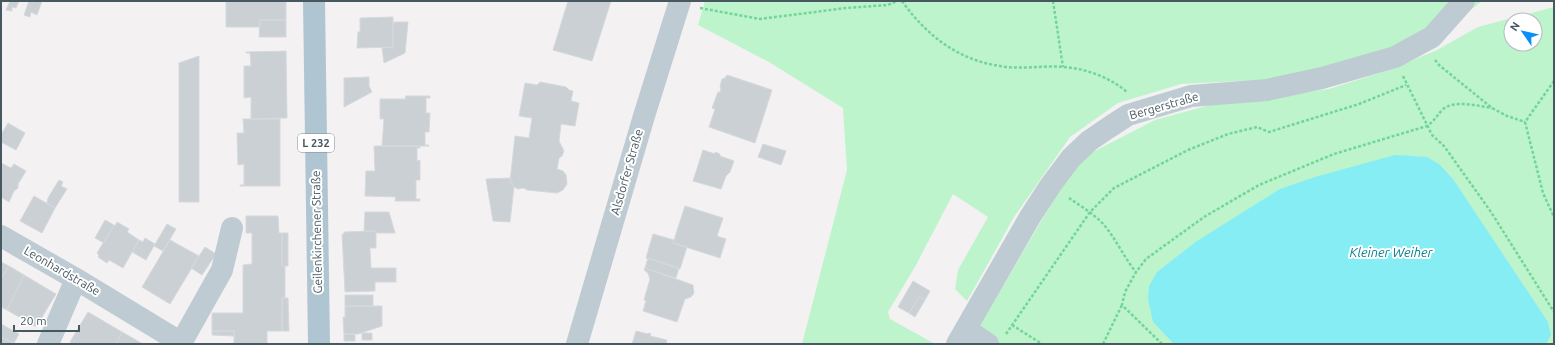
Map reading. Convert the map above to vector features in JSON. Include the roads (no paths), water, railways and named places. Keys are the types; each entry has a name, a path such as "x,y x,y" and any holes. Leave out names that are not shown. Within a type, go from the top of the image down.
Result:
{"main road":[{"name":"Geilenkirchener Straße","path":"314,1 319,344"}],"street":[{"name":"Bergerstraße","path":"961,336 1030,217 1050,186 1071,158 1090,141 1108,128 1128,115 1191,96 1267,90 1322,78 1395,57 1427,39 1464,1"},
{"name":"Alsdorfer Straße","path":"577,344 644,116 680,2"},
{"path":"182,343 222,270 232,228"},
{"name":"Leonhardstraße","path":"1,236 182,343"},
{"path":"48,344 76,279"},
{"path":"961,336 996,341"}],"water":[{"name":"Kleiner Weiher","path":"1395,155 1427,157 1439,164 1453,179 1548,322 1551,335 1546,344 1174,344 1153,322 1148,299 1149,286 1157,272 1197,241 1280,189 1315,177"}]}
